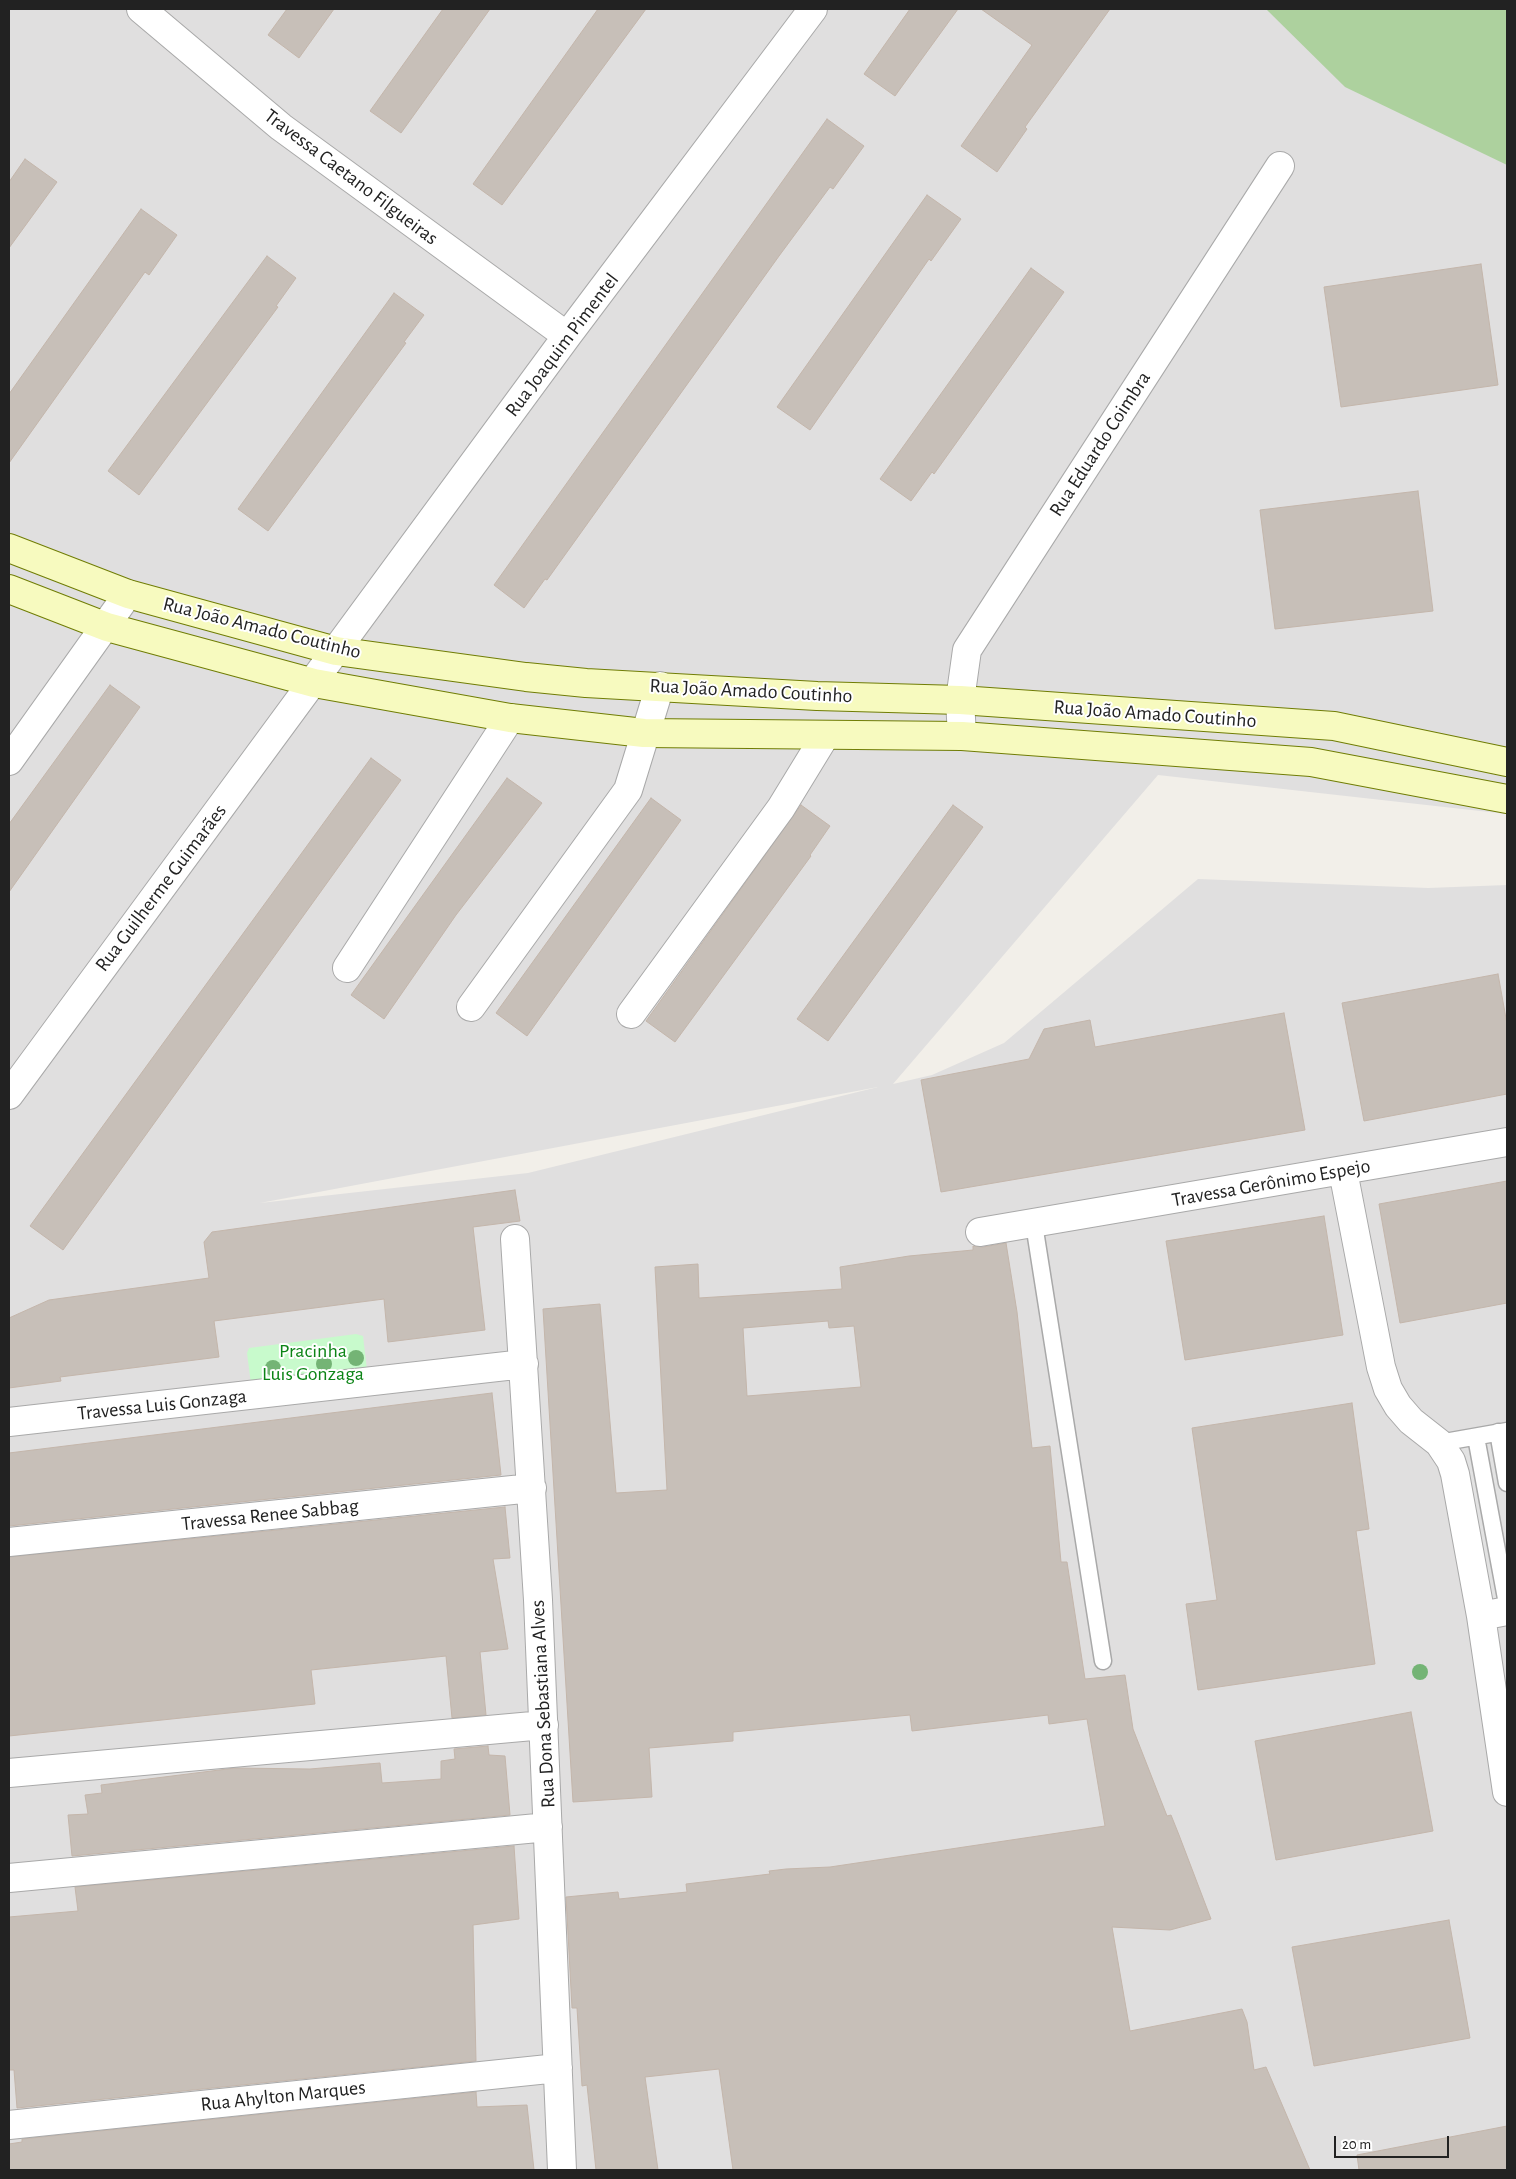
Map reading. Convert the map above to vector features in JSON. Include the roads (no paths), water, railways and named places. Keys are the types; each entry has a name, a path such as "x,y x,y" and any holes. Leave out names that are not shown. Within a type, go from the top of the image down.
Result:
{"street":[{"name":"Travessa Caetano Filgueiras","path":"141,9 281,127 567,336"},
{"name":"Rua Joaquim Pimentel","path":"314,683 567,336 813,9"},
{"name":"Rua Eduardo Coimbra","path":"962,736 960,700 967,650 1280,166"},
{"name":"Rua João Amado Coutinho","path":"9,548 128,594 336,651 526,677 816,696 960,700 1334,726 1507,762"},
{"name":"Rua João Amado Coutinho","path":"9,588 106,627 314,683 510,718 644,733 962,736 1311,762 1507,799"},
{"path":"9,761 128,594"},
{"name":"Rua Guilherme Guimarães","path":"9,1094 314,683"},
{"path":"471,1007 628,790 660,686"},
{"path":"347,968 510,718"},
{"path":"632,1014 781,808 825,736"},
{"name":"Travessa Gerônimo Espejo","path":"980,1232 1507,1142"},
{"path":"1343,1171 1381,1366 1388,1389 1398,1406 1412,1421 1439,1443 1451,1462 1494,1613 1507,1792"},
{"name":"Rua Dona Sebastiana Alves","path":"515,1239 532,1488 544,1725 562,2170"},
{"name":"Travessa Luis Gonzaga","path":"9,1422 524,1364"},
{"name":"Travessa Renee Sabbag","path":"9,1542 532,1488"},
{"path":"9,1773 544,1725"},
{"path":"9,1878 548,1827"},
{"name":"Rua Ahylton Marques","path":"9,2125 558,2068"}],"lane":[{"path":"1034,1224 1103,1661"},
{"path":"1439,1443 1502,1431 1507,1483"},
{"path":"1476,1436 1507,1604"}],"park label":[{"name":"Pracinha Luis Gonzaga","path":"313,1362"}]}
